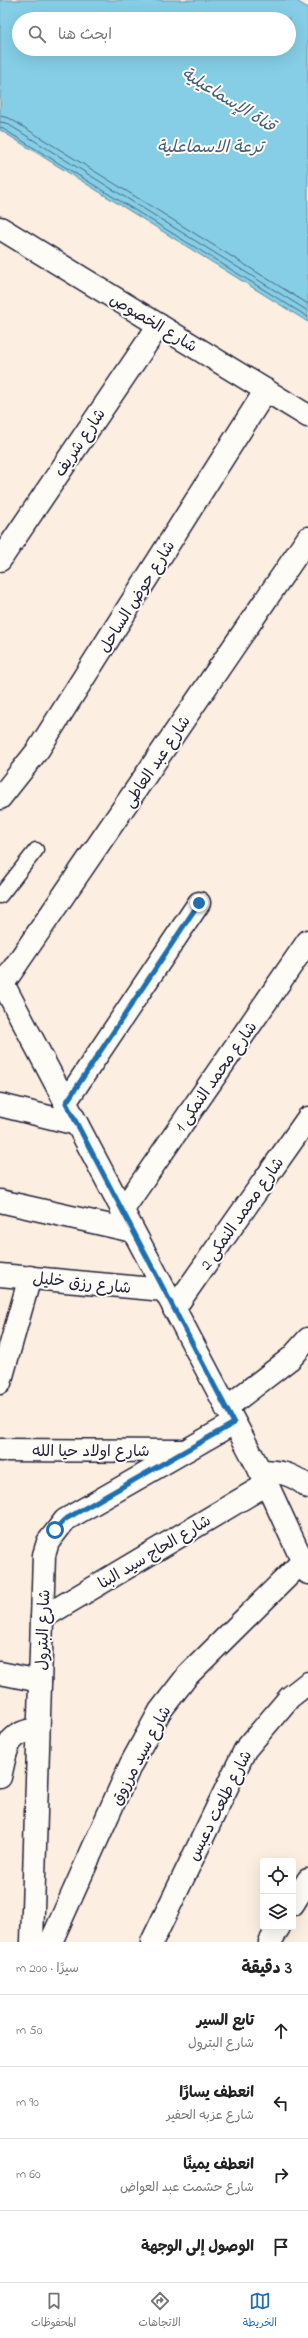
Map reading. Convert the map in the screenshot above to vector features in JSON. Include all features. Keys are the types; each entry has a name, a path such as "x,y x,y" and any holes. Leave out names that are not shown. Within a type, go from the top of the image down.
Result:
{"street":[{"name":"شارع الخصوص","path":"0,228 308,416"},
{"name":"شارع شريف","path":"0,560 159,325"},
{"name":"شارع حوض الساحل","path":"0,798 38,750 266,390"},
{"name":"شارع عبد العاطى","path":"4,991 308,538"},
{"path":"66,1103 199,903"},
{"name":"شارع محمد النمكى 1","path":"122,1211 308,941"},
{"path":"4,991 66,1103 263,1478 305,1567"},
{"path":"0,1105 76,1124"},
{"name":"شارع محمد النمكى 2","path":"169,1300 308,1118"},
{"path":"0,1201 133,1231"},
{"name":"شارع رزق خليل","path":"0,1275 30,1277 169,1300"},
{"path":"0,1383 30,1277"},
{"name":"شارع البترول","path":"32,1942 44,1555 48,1542 55,1530 64,1520 182,1451 230,1415 291,1358 308,1339"},
{"name":"شارع اولاد حيا الله","path":"0,1450 182,1451"},
{"path":"263,1478 279,1471 297,1478 308,1487"},
{"name":"شارع الحاج سيد البنا","path":"42,1618 263,1478"},
{"name":"شارع سيد مرزوق","path":"51,1942 131,1764 160,1711 188,1675 305,1567"},
{"path":"0,1673 40,1681"},
{"name":"شارع طلعت دعبس","path":"152,1942 245,1750 290,1697 308,1683"},
{"path":"0,1777 10,1741 24,1731 38,1729"},
{"path":"296,1899 308,1880"},
{"path":"270,1942 277,1930"}],"lane":[{"path":"0,896 36,850"}],"water":[{"name":"ترعة الاسماعلية","path":"0,0 295,0 308,8 308,322 0,130"}],"route":[{"path":"55,1530 64,1520 182,1451 234,1423 66,1103 199,903"}],"water label":[{"name":"قناة الإسماعيلية","path":"229,99"}]}
